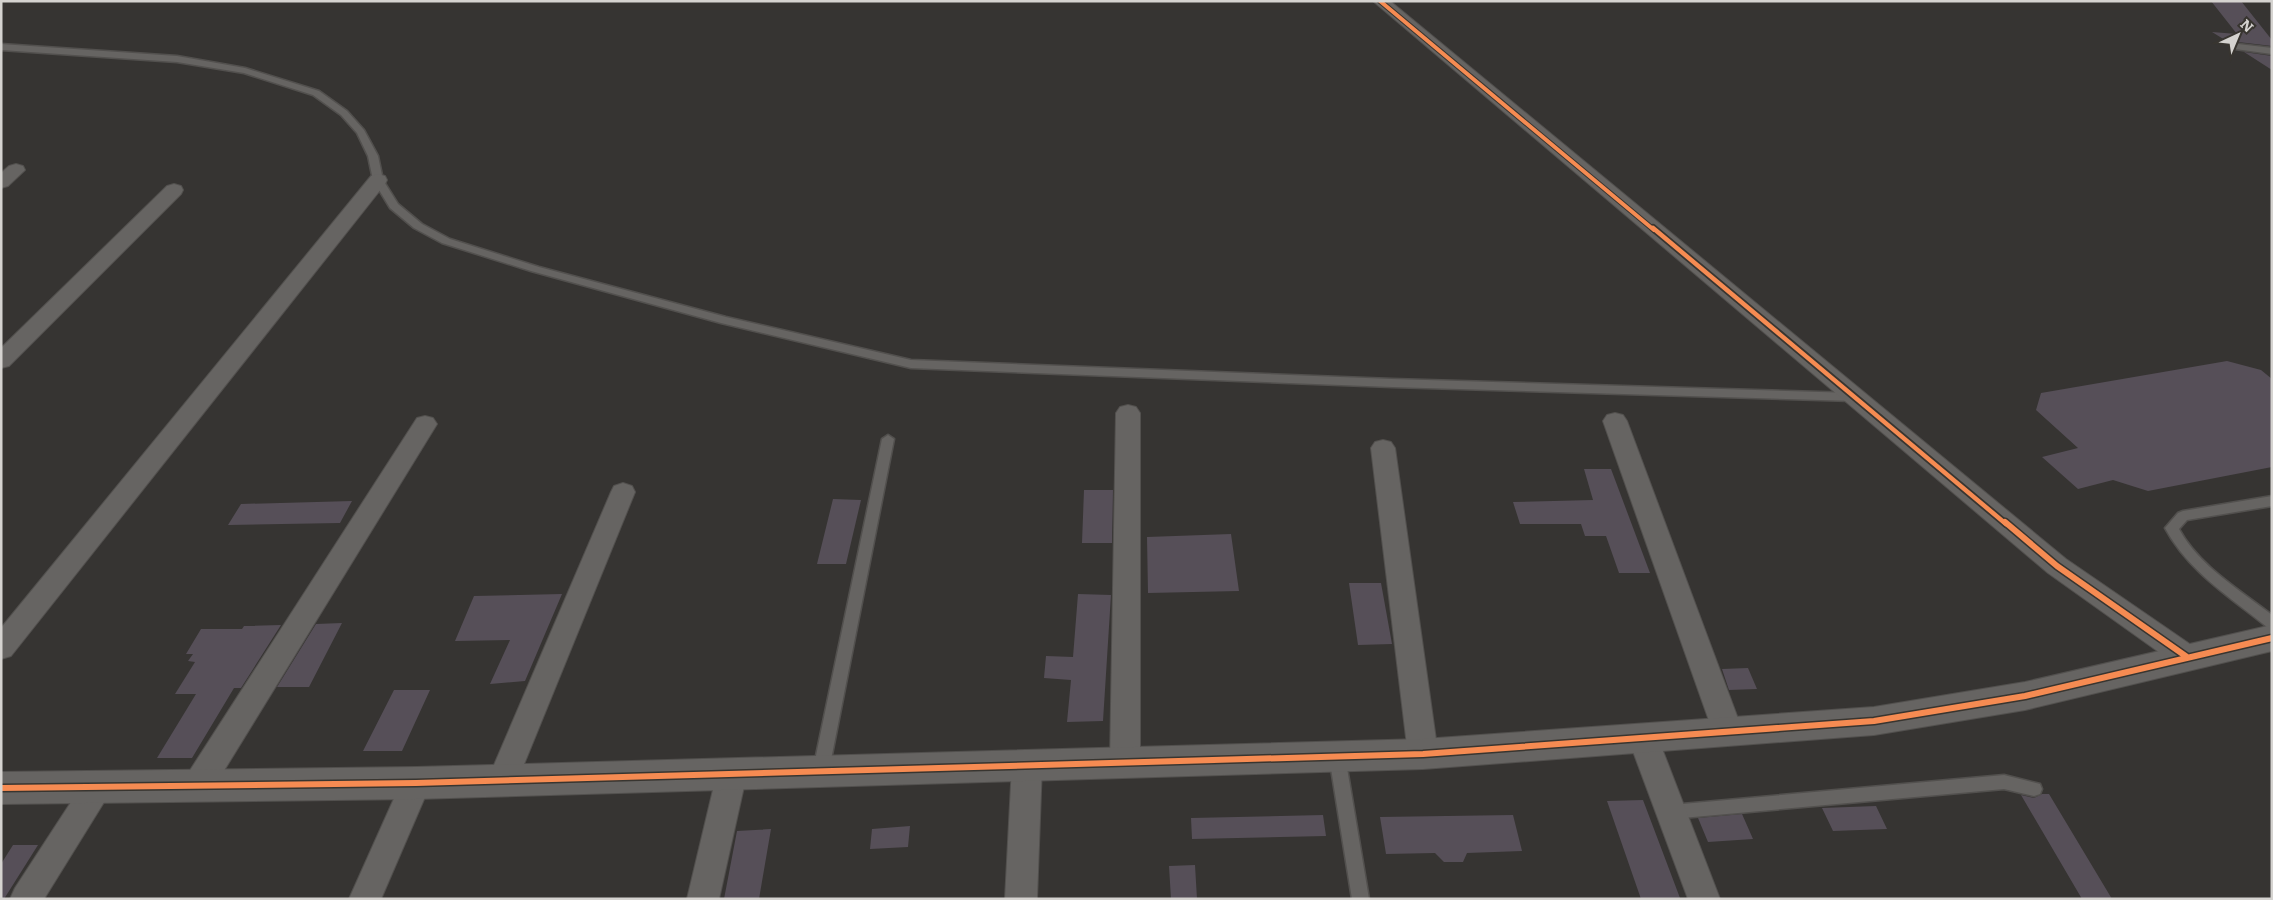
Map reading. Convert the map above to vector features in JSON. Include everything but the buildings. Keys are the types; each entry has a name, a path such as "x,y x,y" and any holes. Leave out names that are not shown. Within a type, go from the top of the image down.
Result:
{"street":[{"path":"1380,1 2057,566 2187,657"},
{"path":"1,648 378,180"},
{"path":"1,361 174,190"},
{"path":"1125,762 1128,414"},
{"path":"1615,421 1728,732"},
{"path":"198,785 424,424"},
{"path":"1383,448 1423,754"},
{"path":"503,779 623,492"},
{"path":"1,788 416,783 1423,754 1874,721 2024,696 2272,638"},
{"path":"1643,738 1704,899"},
{"path":"1021,899 1027,765"},
{"path":"703,899 732,773"},
{"path":"365,899 416,783"},
{"path":"26,899 99,786"}],"lane":[{"path":"1,47 177,59 245,71 316,93 344,113 361,132 373,156 378,180 394,206 418,226 446,241 535,269 724,320 911,364 1412,384 1854,397"},
{"path":"2238,47 2272,51"},
{"path":"821,770 888,439"},
{"path":"2272,501 2182,516 2172,528 2176,540 2190,556 2272,623"},
{"path":"1337,756 1362,899"},
{"path":"1671,812 2004,782 2034,789"}],"cycle path":[{"path":"1380,1 2057,566 2187,657"},
{"path":"1,788 416,783 1423,754 1874,721 2025,696 2272,638"}]}
